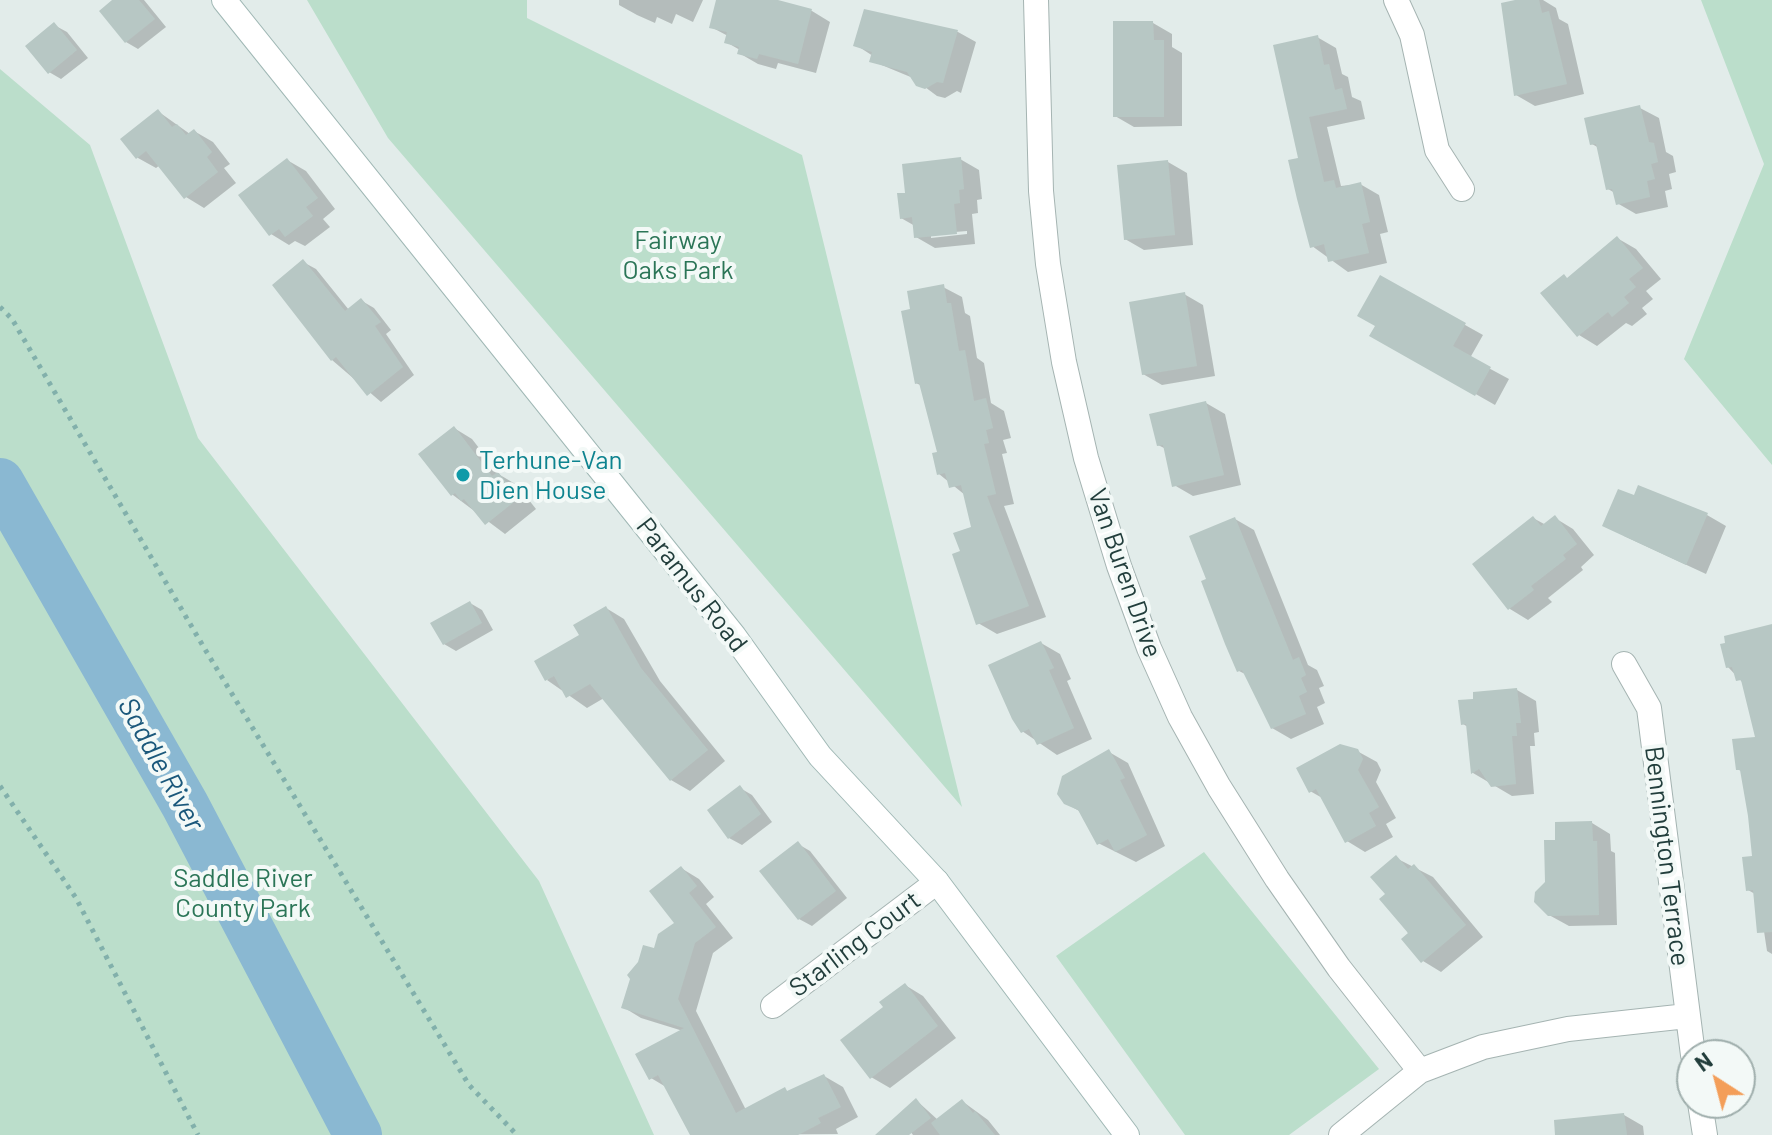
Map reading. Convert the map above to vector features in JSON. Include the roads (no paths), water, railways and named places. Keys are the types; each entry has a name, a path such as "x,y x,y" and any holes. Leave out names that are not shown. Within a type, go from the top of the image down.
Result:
{"street":[{"name":"Paramus Road","path":"224,0 734,636 820,756 937,882 1127,1135"},
{"name":"Van Buren Drive","path":"1036,0 1041,191 1048,264 1070,389 1119,566 1149,648 1180,717 1219,787 1321,942 1420,1071"},
{"path":"1396,0 1412,35 1437,150 1462,189"},
{"name":"Bennington Terrace","path":"1624,664 1649,708 1691,1039"},
{"name":"Starling Court","path":"773,1006 937,882"},
{"path":"1341,1135 1420,1071 1483,1047 1568,1029 1687,1016"}],"waterway":[{"name":"Saddle River","path":"0,482 185,805 358,1135"}],"place":[{"name":"Terhune-Van Dien House","path":"463,475"}],"park label":[{"name":"Fairway Oaks Park","path":"678,255"},
{"name":"Saddle River County Park","path":"243,893"}]}
